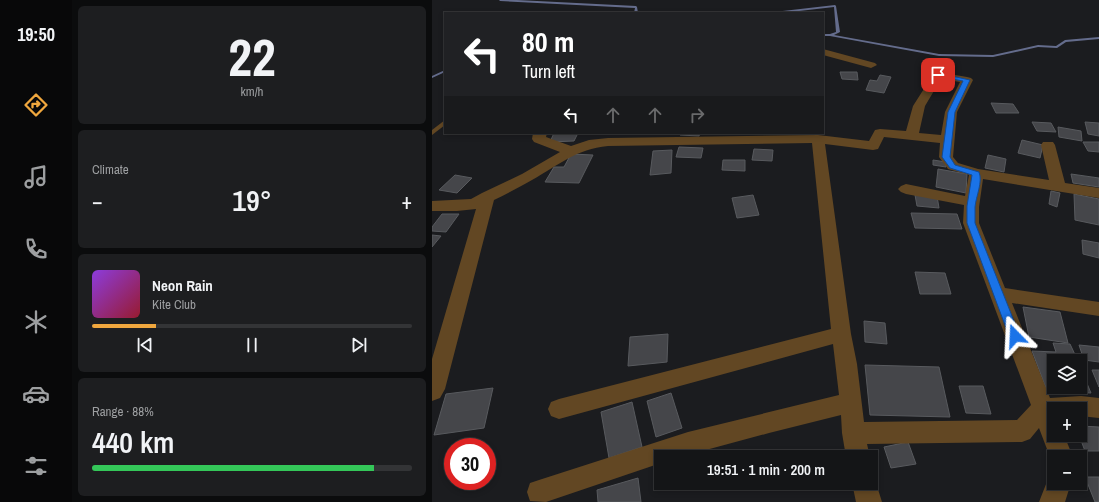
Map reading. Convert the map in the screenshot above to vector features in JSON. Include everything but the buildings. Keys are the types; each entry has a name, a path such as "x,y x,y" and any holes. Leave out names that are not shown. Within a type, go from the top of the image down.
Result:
{"street":[{"path":"824,52 871,65"},
{"path":"912,136 919,106 938,75 967,80 951,112 946,157 953,166 976,173 1099,193"},
{"path":"432,206 474,204 487,196 528,177 571,151 609,138 778,136 818,139 873,146 880,133 947,140"},
{"path":"540,134 539,139 571,151"},
{"path":"818,139 841,334 845,350 853,433 857,450"},
{"path":"1048,145 1058,186"},
{"path":"976,173 971,223 1058,450"},
{"path":"906,189 972,202"},
{"path":"432,391 434,389 487,196"},
{"path":"998,294 1099,310"},
{"path":"559,409 841,334"},
{"path":"539,492 688,443 850,403"},
{"path":"853,433 1022,431 1043,408 1081,406 1099,408"},
{"path":"866,490 869,502"},
{"path":"1052,502 1056,490"}],"lane":[{"path":"432,133 444,123"}],"waterway":[{"path":"500,0 636,7 636,12"},
{"path":"783,12 835,6 838,32 830,35"},
{"path":"824,35 830,35"},
{"path":"830,35 939,55 993,56 1038,46 1057,47 1065,41 1099,38"},
{"path":"432,77 444,71"}],"route":[{"path":"938,75 967,80 951,112 946,157 953,166 976,173 971,206 971,223 1015,336"}]}
